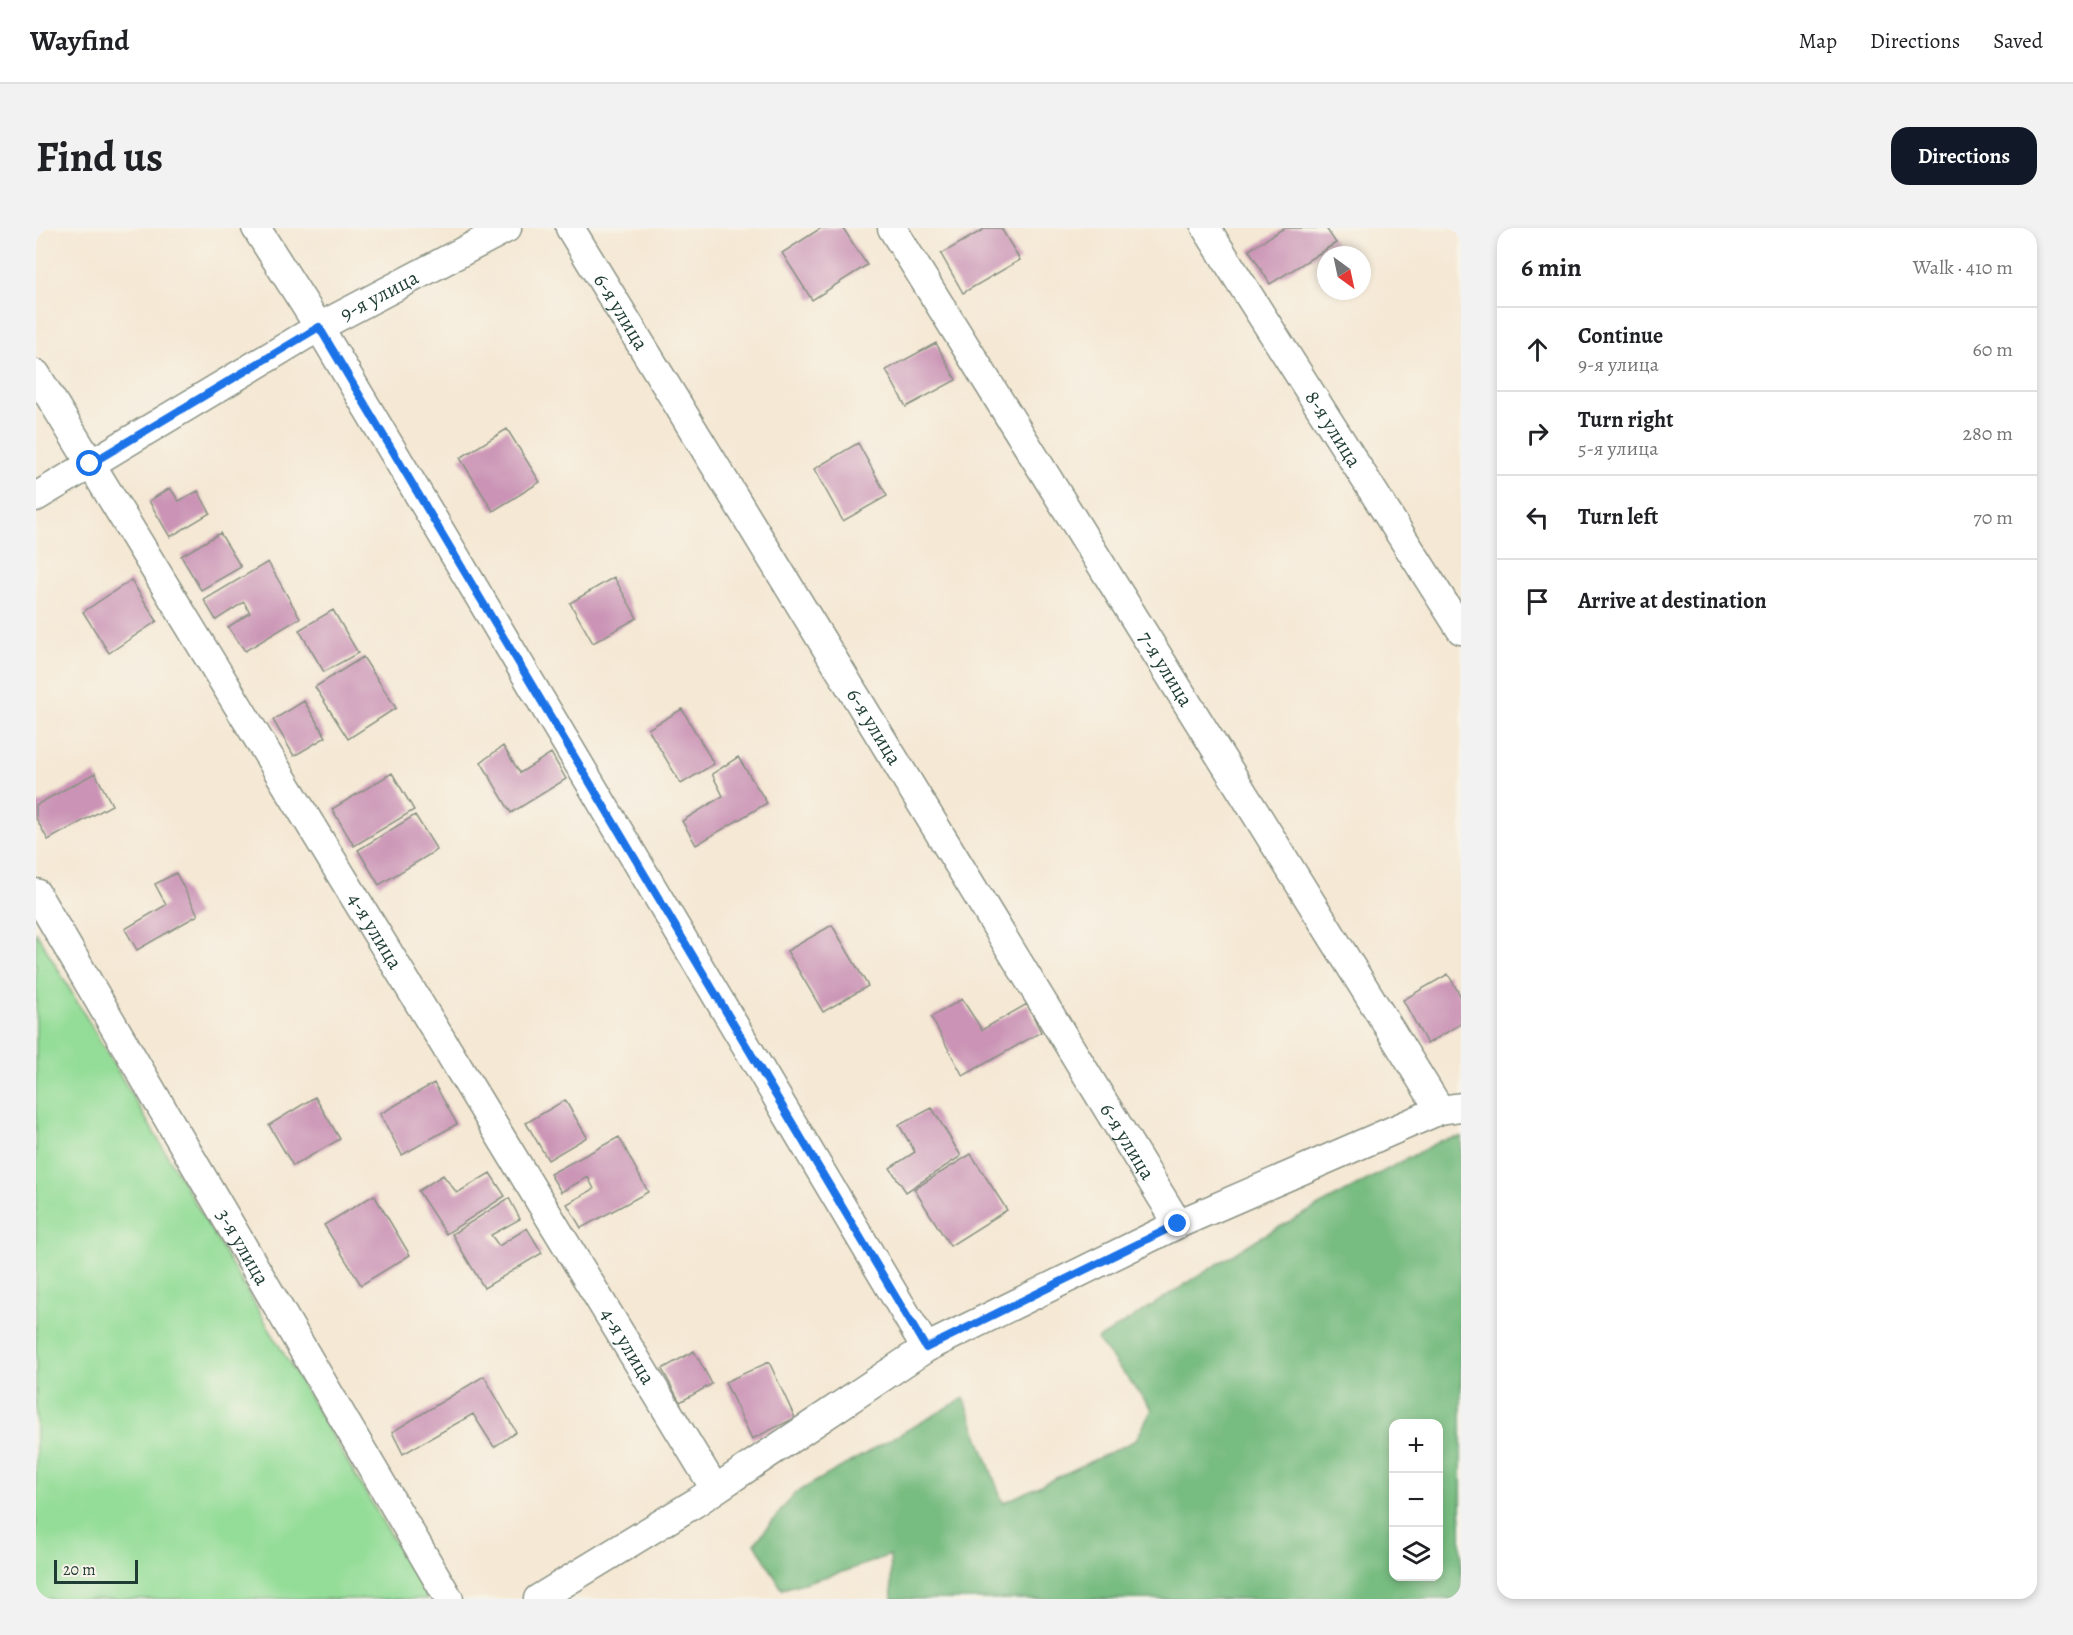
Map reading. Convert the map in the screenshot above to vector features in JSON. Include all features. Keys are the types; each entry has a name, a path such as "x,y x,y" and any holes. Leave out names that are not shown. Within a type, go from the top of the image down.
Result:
{"street":[{"path":"256,228 319,327 926,1348"},
{"name":"9-я улица","path":"36,497 319,327 507,228"},
{"name":"6-я улица","path":"570,228 1178,1224"},
{"name":"7-я улица","path":"892,228 1450,1109"},
{"name":"8-я улица","path":"1206,228 1461,630"},
{"name":"4-я улица","path":"36,374 716,1489"},
{"name":"3-я улица","path":"36,893 449,1599"},
{"path":"538,1599 716,1489 926,1348 1178,1224 1450,1109"}],"green space":[{"path":"36,932 428,1599 36,1599"},
{"path":"1461,1137 1461,1599 892,1599 890,1555 849,1570 782,1589 755,1543 795,1493 964,1398 1003,1503 1136,1440 1152,1409 1097,1340 1259,1238 1440,1141"}],"building":[{"path":"821,228 843,228 867,265 812,300 782,253"},
{"path":"986,228 1001,228 1020,260 963,293 941,254"},
{"path":"1284,228 1326,228 1336,243 1331,246 1317,246 1317,255 1270,284 1249,250"},
{"path":"936,343 956,380 906,407 886,370"},
{"path":"507,429 540,482 493,511 460,458"},
{"path":"858,443 887,496 843,521 814,469"},
{"path":"170,488 179,501 198,491 210,513 170,537 149,501"},
{"path":"220,533 241,567 201,590 181,556"},
{"path":"268,562 300,618 245,651 228,627 250,613 244,602 216,620 204,600"},
{"path":"614,577 637,618 593,643 570,603"},
{"path":"131,580 157,621 109,653 83,612"},
{"path":"333,610 358,653 324,672 299,630"},
{"path":"363,657 396,708 348,739 315,687"},
{"path":"304,701 326,737 294,756 273,720"},
{"path":"682,709 714,764 681,784 648,729"},
{"path":"503,746 520,773 551,753 566,779 511,813 481,762"},
{"path":"738,757 767,803 696,845 682,821 723,796 712,774"},
{"path":"95,773 112,805 48,840 36,818 36,805"},
{"path":"392,773 414,810 354,846 332,809"},
{"path":"415,815 437,850 379,885 358,850"},
{"path":"176,873 198,915 137,950 125,929 166,905 155,884"},
{"path":"832,925 868,986 823,1012 787,951"},
{"path":"1448,974 1461,997 1461,1024 1427,1044 1403,1000"},
{"path":"962,999 982,1030 1027,1004 1041,1032 963,1076 931,1017"},
{"path":"434,1083 457,1124 402,1155 380,1114"},
{"path":"315,1097 340,1139 293,1166 269,1125"},
{"path":"565,1100 587,1137 548,1160 526,1123"},
{"path":"932,1108 961,1156 906,1192 890,1168 915,1152 899,1125"},
{"path":"619,1137 648,1192 581,1228 567,1204 594,1189 588,1177 561,1192 550,1174"},
{"path":"971,1154 1007,1210 950,1246 914,1189"},
{"path":"490,1173 505,1196 446,1234 418,1191 443,1175 457,1193"},
{"path":"374,1195 410,1255 361,1285 324,1225"},
{"path":"509,1198 520,1219 491,1235 499,1246 527,1228 542,1253 484,1288 452,1234"},
{"path":"694,1351 712,1384 680,1402 662,1369"},
{"path":"769,1362 795,1418 752,1439 725,1382"},
{"path":"484,1376 516,1432 494,1447 473,1414 403,1454 392,1432"}],"route":[{"path":"90,464 319,327 926,1348 1178,1224"}]}
